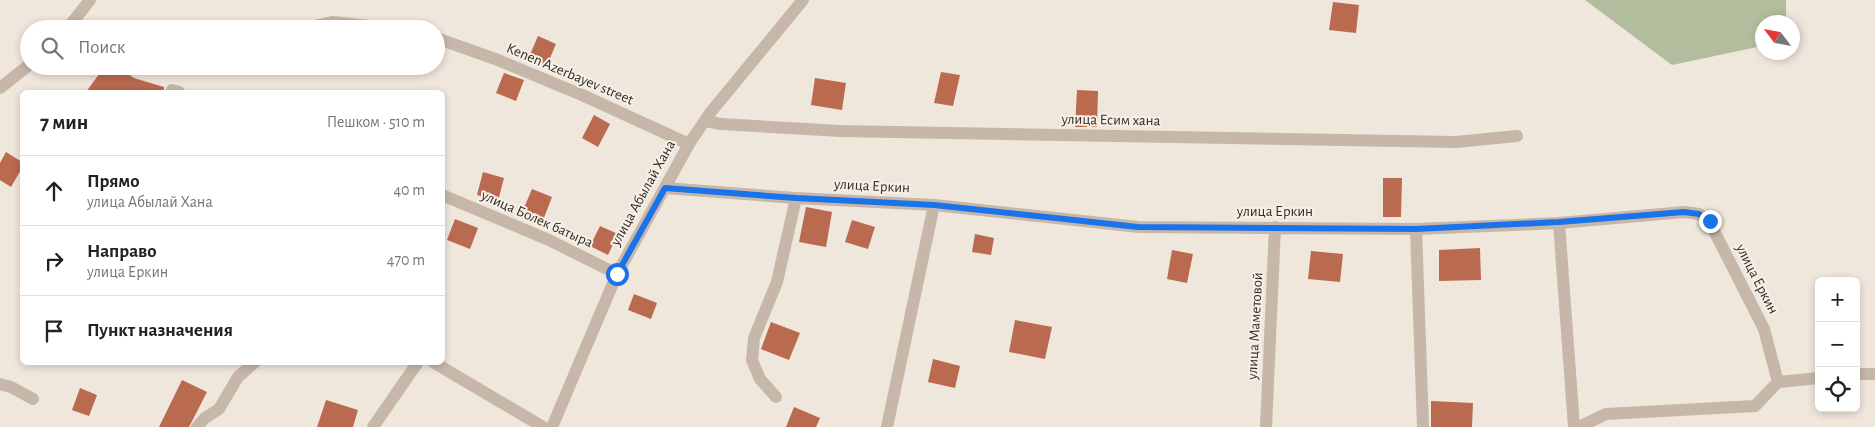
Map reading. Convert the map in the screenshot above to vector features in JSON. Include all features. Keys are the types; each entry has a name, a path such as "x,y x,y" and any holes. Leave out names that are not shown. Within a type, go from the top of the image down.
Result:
{"street":[{"path":"73,20 90,0"},
{"name":"улица Абылай Хана","path":"552,427 617,274 689,144 705,121 803,0"},
{"name":"Kenen Azerbayev street","path":"445,41 498,60 582,95 689,144"},
{"path":"0,88 20,72"},
{"name":"улица Есим хана","path":"705,121 721,124 841,131 1010,135 1446,142 1517,136"},
{"name":"улица Еркин","path":"665,188 796,198 934,205 1138,227 1416,229 1559,222 1684,212 1699,214 1710,221 1764,329 1778,382"},
{"name":"улица Болек батыра","path":"445,196 549,240 617,274"},
{"path":"776,397 760,379 752,360 754,338 777,282 796,198"},
{"path":"887,427 934,205"},
{"path":"1559,222 1574,427"},
{"name":"улица Маметовой","path":"1266,427 1276,228"},
{"path":"1416,229 1423,427"},
{"path":"198,427 205,418 219,409 238,377 252,365"},
{"path":"373,427 416,365"},
{"path":"438,365 543,427"},
{"path":"1860,374 1875,374"},
{"path":"1579,427 1606,414 1755,406 1778,382 1815,378"},
{"path":"0,384 11,387 33,399"}],"green space":[{"path":"1585,0 1786,0 1786,15 1755,15 1755,47 1672,65"}],"building":[{"path":"1333,2 1359,5 1356,33 1329,30"},
{"path":"538,36 556,44 547,65 529,57"},
{"path":"941,72 960,75 953,106 934,103"},
{"path":"504,73 524,80 516,101 496,93"},
{"path":"98,75 130,75 164,87 164,90 87,90"},
{"path":"815,78 846,83 842,110 811,105"},
{"path":"1077,90 1098,91 1097,127 1075,127"},
{"path":"594,115 610,124 598,147 582,138"},
{"path":"6,152 20,161 20,171 11,187 0,180 0,163"},
{"path":"483,172 504,178 498,201 477,195"},
{"path":"1383,178 1402,178 1401,217 1383,217"},
{"path":"532,189 552,197 542,223 521,215"},
{"path":"806,207 832,212 826,247 799,242"},
{"path":"455,219 478,228 470,249 447,240"},
{"path":"852,220 875,227 868,249 845,242"},
{"path":"600,226 618,234 608,255 590,246"},
{"path":"975,234 994,238 991,255 972,252"},
{"path":"1480,248 1481,280 1439,281 1439,250"},
{"path":"1172,250 1193,254 1187,283 1167,279"},
{"path":"1311,251 1343,254 1340,282 1308,279"},
{"path":"634,294 657,303 651,319 628,310"},
{"path":"1015,320 1052,327 1045,359 1009,352"},
{"path":"771,322 800,333 789,360 761,349"},
{"path":"933,359 960,366 955,388 928,382"},
{"path":"182,380 207,392 189,427 159,427"},
{"path":"80,388 97,395 89,416 72,410"},
{"path":"326,400 358,410 353,427 317,427"},
{"path":"1431,401 1473,403 1472,427 1431,427"},
{"path":"794,407 820,418 816,427 786,427"}],"route":[{"path":"617,274 665,188 796,198 934,205 1138,227 1416,229 1559,222 1684,212 1699,214 1710,221"}]}
